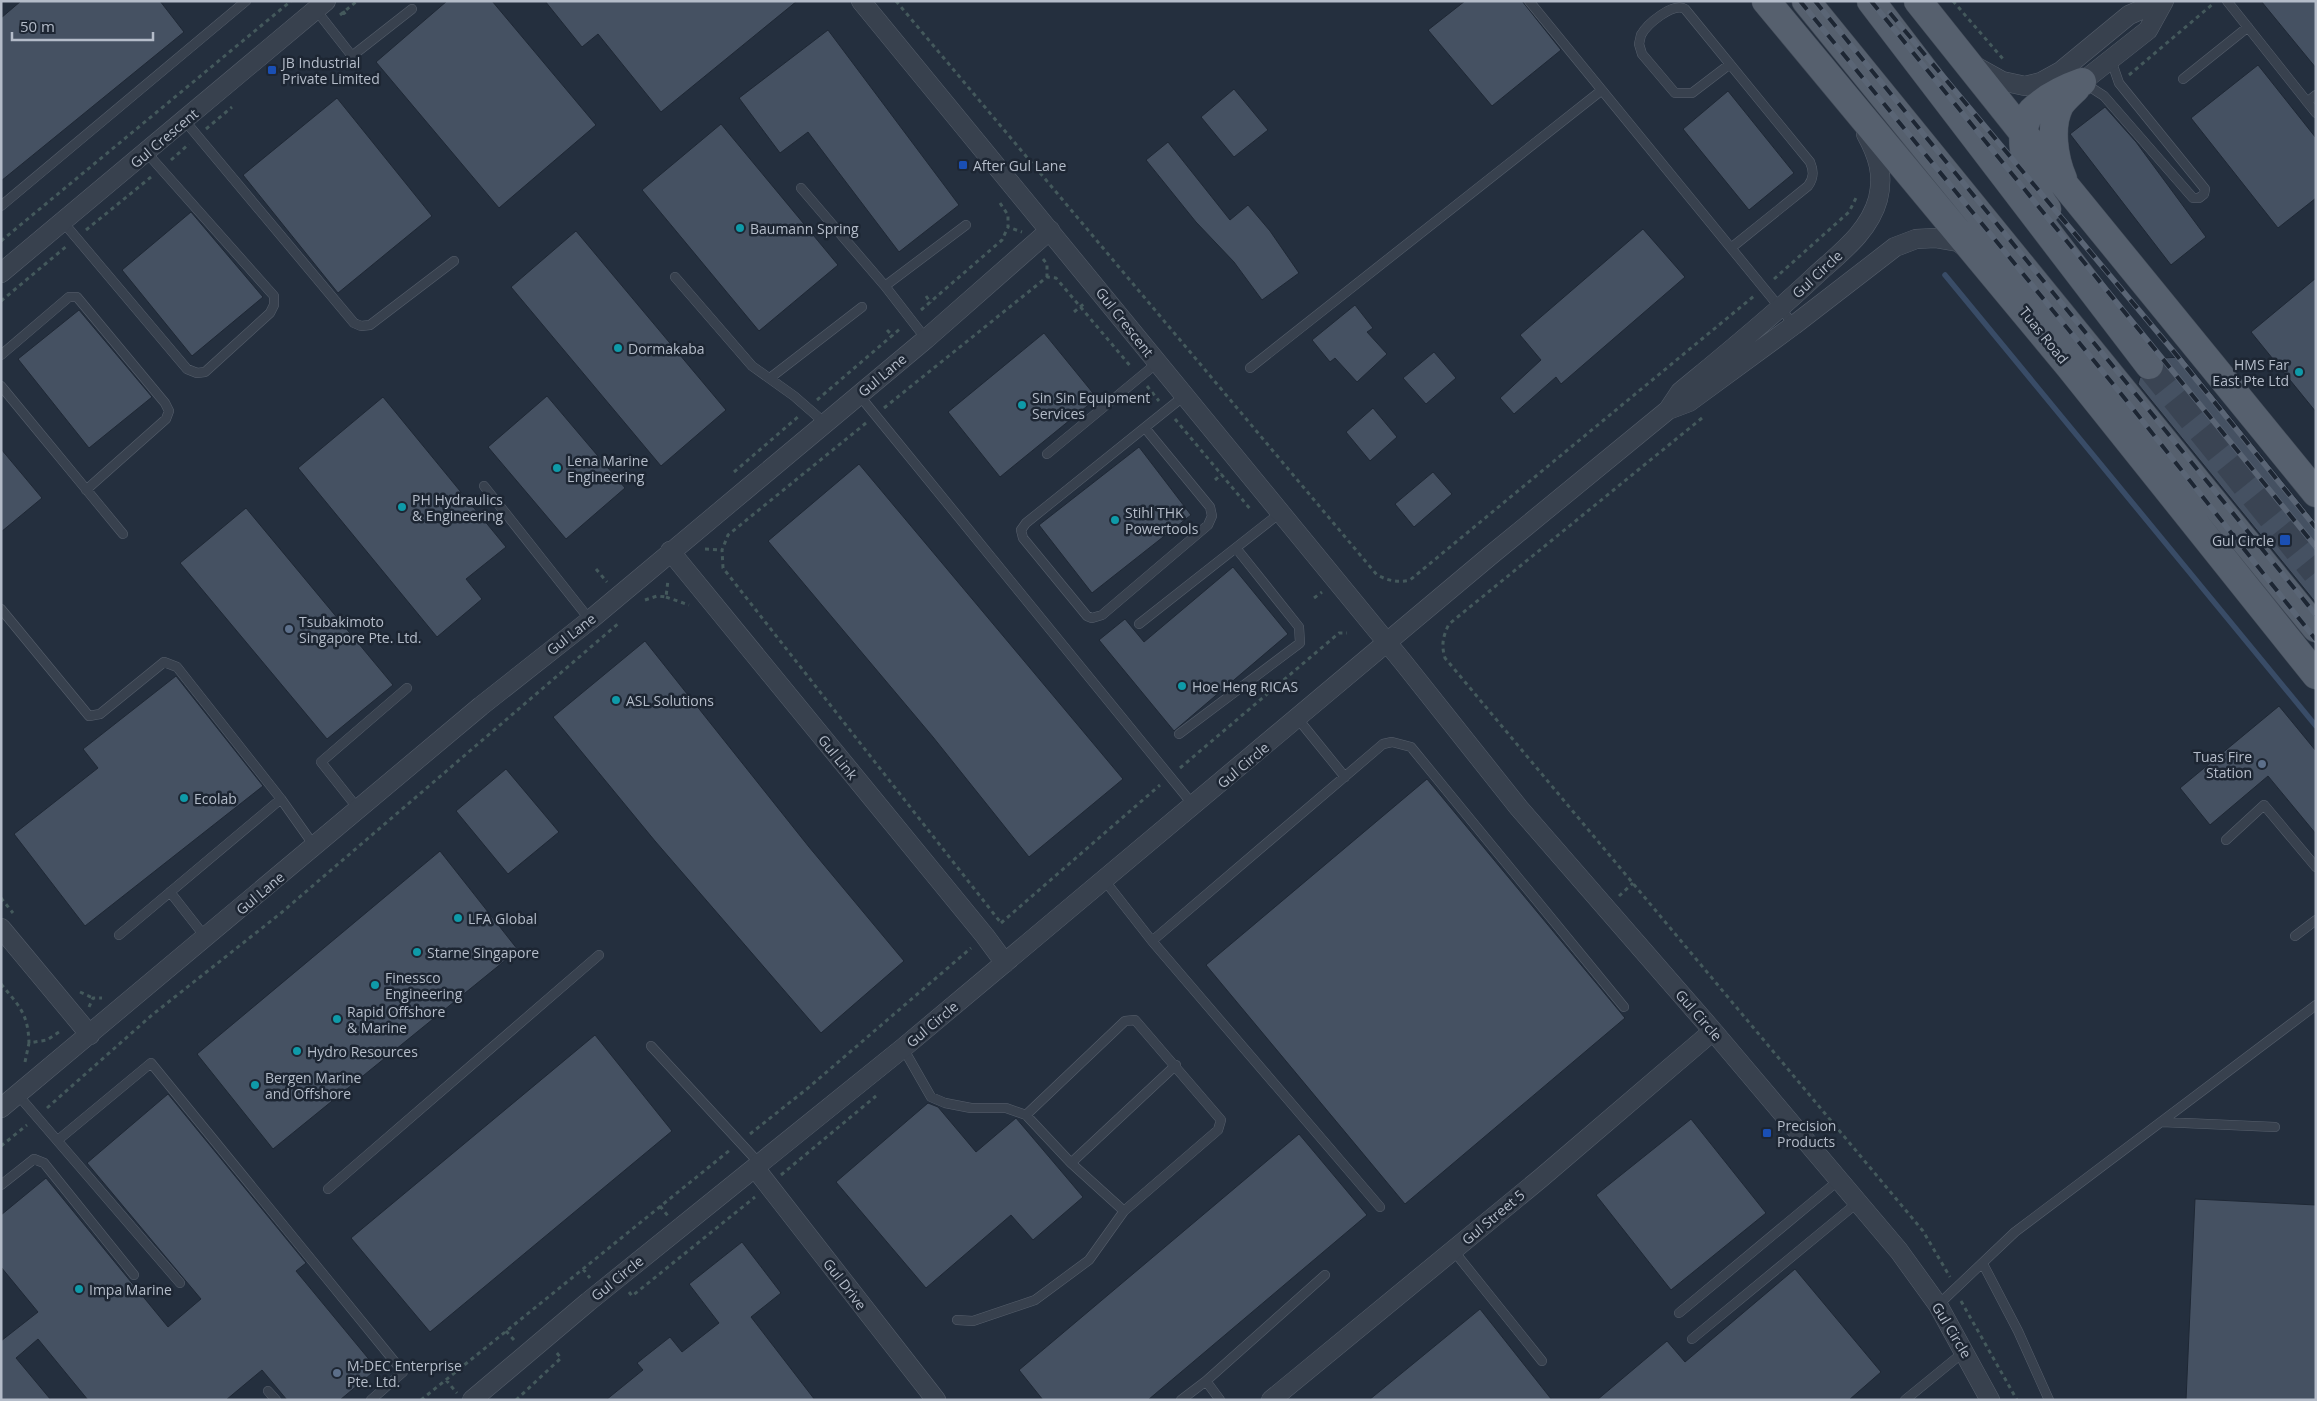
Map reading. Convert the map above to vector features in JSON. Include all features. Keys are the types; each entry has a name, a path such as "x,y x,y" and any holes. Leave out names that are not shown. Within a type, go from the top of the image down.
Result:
{"main road":[{"name":"Tuas Road","path":"1766,1 1848,102 1979,256 2316,675"},
{"name":"Tuas Road","path":"1806,1 2316,628"},
{"path":"1871,1 2148,365"},
{"path":"1918,1 2024,135 2316,493"},
{"path":"2076,270 2072,239 2038,198 2027,172 2024,135 2032,112 2064,88 2082,82"},
{"path":"2068,189 2059,168 2053,126 2060,105 2082,82"}],"street":[{"name":"Gul Crescent","path":"861,1 1388,643"},
{"path":"1962,57 2002,81 2024,86 2041,82 2061,71 2129,15 2162,1"},
{"path":"2082,82 2148,30 2162,1"},
{"name":"Gul Crescent","path":"1,273 321,6"},
{"name":"Gul Circle","path":"472,1400 545,1338 903,1048 1105,881 1498,549 1668,410 1680,392 1781,308 1856,239 1865,226 1877,201 1880,165 1848,102"},
{"name":"Gul Lane","path":"1,1108 315,847 481,706 590,620 670,551 926,339 1050,230"},
{"name":"Gul Circle","path":"1668,410 1689,402 1794,325 1895,247 1922,238 1948,240 1958,242 1979,256"},
{"name":"Gul Link","path":"670,551 985,936 1005,963"},
{"name":"Gul Circle","path":"1388,643 1519,808 1713,1031 1857,1203 1900,1250 1938,1305 1965,1351 1990,1400"},
{"path":"1,928 90,1035"},
{"name":"Gul Street 5","path":"1271,1400 1713,1031"},
{"name":"Gul Drive","path":"757,1165 936,1400"}],"lane":[{"path":"1,206 246,1"},
{"path":"1529,1 1794,325"},
{"path":"2227,1 2316,112"},
{"path":"321,6 328,25 352,56 412,9"},
{"path":"1730,64 1692,93 1675,93 1642,54 1639,44 1640,35 1670,9 1681,7 1687,10 1810,162 1813,172 1808,186 1731,248"},
{"path":"2183,79 2248,27"},
{"path":"2082,82 2104,96 2193,198 2199,198 2204,194 2204,189 2119,83 2110,59"},
{"path":"1250,368 1602,90"},
{"path":"2307,102 2316,95"},
{"path":"184,121 354,323 361,326 370,325 454,261"},
{"path":"63,222 187,369 197,373 205,372 270,313 274,304 274,296 147,152"},
{"path":"802,188 885,286 926,339"},
{"path":"885,286 966,225"},
{"path":"675,278 752,366 794,396 825,423"},
{"path":"1,355 69,297 77,297 165,403 169,411 166,419 86,490"},
{"path":"770,378 862,307"},
{"path":"1047,454 1157,363"},
{"path":"1,386 123,534"},
{"path":"859,395 1194,806"},
{"path":"1145,428 1210,508 1211,519 1208,525 1102,615 1092,618 1087,616 1023,538 1022,530 1026,523 1184,396"},
{"path":"484,486 590,620"},
{"path":"1139,624 1280,513"},
{"path":"1179,734 1300,643 1299,627 1236,548"},
{"path":"1,609 89,716 100,714 164,662 177,667 281,799 315,847"},
{"path":"359,810 321,762 407,688"},
{"path":"1298,719 1344,777"},
{"path":"1152,940 1383,744 1392,742 1411,747 1624,1007"},
{"path":"119,935 281,799"},
{"path":"2226,840 2264,805 2316,867"},
{"path":"1105,881 1152,940 1380,1207"},
{"path":"170,892 206,938"},
{"path":"2295,936 2316,920"},
{"path":"328,1189 599,955"},
{"path":"1938,1305 2016,1232 2316,1005"},
{"path":"957,1320 973,1321 1035,1300 1089,1260 1124,1211 1218,1130 1221,1120 1135,1020 1125,1021 1026,1115"},
{"path":"651,1046 740,1142 757,1165"},
{"path":"903,1048 931,1097 945,1104 971,1108 1006,1108 1026,1115 1071,1163 1124,1211"},
{"path":"58,1140 151,1063 403,1372 370,1400"},
{"path":"1071,1163 1176,1066"},
{"path":"18,1095 180,1283"},
{"path":"2162,1122 2275,1127"},
{"path":"1,1185 34,1160 44,1163 134,1275"},
{"path":"1679,1313 1839,1180"},
{"path":"1692,1339 1857,1203"},
{"path":"1453,1250 1542,1361"},
{"path":"1983,1264 2018,1331 2049,1400"},
{"path":"1181,1400 1206,1381 1325,1275"},
{"path":"1907,1399 1965,1351"},
{"path":"1206,1381 1220,1400"},
{"path":"268,1391 276,1400"}],"path":[{"path":"1,241 291,1"},
{"path":"328,25 356,1"},
{"path":"896,1 1378,575 1388,580 1401,582 1410,580 1764,288 1849,212 1858,193"},
{"path":"1954,1 2005,61"},
{"path":"2119,83 2216,1"},
{"path":"1,301 161,169 234,105"},
{"path":"1001,923 722,568 722,550 728,535 1047,277 1056,278 1265,525"},
{"path":"1704,416 1449,624 1442,647 1445,658 1923,1231 2016,1400"},
{"path":"639,606 646,599 666,597 668,578 703,549 722,550"},
{"path":"1,1146 37,1117 152,1015 281,913 624,618"},
{"path":"421,1400 808,1088 1339,633 1347,633"},
{"path":"1,984 25,1013 29,1025 29,1043"},
{"path":"516,1400 561,1358 545,1338"},
{"path":"446,1380 462,1400"}],"building":[{"path":"21,1 160,1 184,32 1,181 1,18"},
{"path":"447,1 492,1 596,125 499,208 376,62"},
{"path":"545,1 797,1 661,112 598,34 582,47"},
{"path":"1465,1 1522,1 1561,50 1492,106 1428,30"},
{"path":"2261,1 2316,1 2316,68"},
{"path":"828,30 959,205 899,252 808,132 780,153 739,98"},
{"path":"2258,65 2316,138 2316,198 2278,228 2191,118"},
{"path":"1234,89 1268,130 1234,157 1201,117"},
{"path":"1728,91 1794,173 1749,210 1683,129"},
{"path":"337,98 432,216 338,293 243,175"},
{"path":"2105,107 2136,142 2206,237 2171,265 2070,134"},
{"name":"Baumann Spring","path":"721,124 838,265 759,331 642,190"},
{"path":"1168,142 1230,220 1248,205 1270,231 1299,273 1262,300 1234,262 1196,222 1146,160"},
{"path":"191,212 263,297 192,356 122,270"},
{"path":"1643,229 1685,277 1561,384 1556,377 1514,414 1500,398 1541,360 1520,335"},
{"name":"Dormakaba","path":"576,231 726,410 661,466 511,287"},
{"name":"HMS Far East Pte Ltd","path":"2316,278 2316,412 2251,332"},
{"path":"1355,305 1373,328 1367,332 1387,354 1357,382 1335,358 1330,362 1312,340"},
{"path":"79,310 152,397 89,448 18,359"},
{"name":"Sin Sin Equipment Services","path":"1044,333 1097,398 1000,477 948,412"},
{"path":"1434,352 1456,378 1426,404 1403,378"},
{"path":"2182,357 2316,523 2316,603 2138,384 2140,377 2151,380 2159,377 2164,371 2162,358"},
{"name":"Lena Marine Engineering","path":"547,396 625,488 566,539 488,447"},
{"name":"PH Hydraulics & Engineering","path":"383,397 506,547 466,579 482,599 437,637 298,468"},
{"path":"1373,408 1397,437 1370,461 1346,432"},
{"name":"Stihl THK Powertools","path":"1139,447 1191,515 1092,593 1039,525"},
{"path":"1,449 42,498 1,532"},
{"path":"859,464 1123,779 1029,857 933,737 768,541"},
{"path":"1433,472 1452,494 1414,527 1395,504"},
{"path":"246,508 393,685 327,739 180,563"},
{"name":"Hoe Heng RICAS","path":"1233,567 1288,634 1174,731 1099,640 1125,619 1144,642"},
{"path":"645,641 809,847 904,961 821,1033 655,841 553,717"},
{"name":"Ecolab","path":"176,676 263,786 85,926 14,834 98,768 83,749"},
{"name":"Tuas Fire Station","path":"2279,706 2316,751 2316,834 2268,776 2210,825 2180,788"},
{"path":"506,769 559,832 508,874 456,811"},
{"path":"1427,779 1625,1018 1405,1204 1206,965"},
{"path":"440,851 518,950 273,1149 197,1054"},
{"path":"595,1035 672,1131 430,1332 351,1238"},
{"path":"168,1094 306,1263 296,1271 377,1369 340,1400 287,1400 262,1370 226,1400 88,1400 38,1339 16,1358 51,1400 1,1400 1,1341 38,1312 1,1267 1,1215 46,1178 168,1327 201,1299 87,1163"},
{"path":"928,1103 938,1107 976,1152 1016,1118 1083,1197 1033,1240 1011,1215 926,1288 836,1182"},
{"path":"1691,1119 1766,1213 1671,1290 1596,1195"},
{"path":"1299,1134 1367,1215 1148,1400 1043,1400 1019,1370"},
{"path":"2195,1199 2316,1205 2316,1400 2186,1400"},
{"path":"742,1242 781,1293 751,1317 815,1400 606,1400 643,1370 637,1363 670,1337 682,1352 719,1323 689,1284"},
{"path":"1795,1269 1881,1372 1849,1400 1597,1400 1667,1341 1685,1362"},
{"path":"1480,1309 1552,1400 1369,1400"}],"waterway":[{"path":"1945,275 2316,726"}],"tunnel":[{"path":"2149,365 2316,572"}],"railway":[{"path":"1800,1 2126,400 2316,640"},
{"path":"1815,1 2316,615"},
{"path":"1871,1 2316,547"},
{"path":"1890,13 2174,352 2316,528"}],"place":[{"name":"JB Industrial Private Limited","path":"272,70"},
{"name":"After Gul Lane","path":"963,165"},
{"name":"Baumann Spring","path":"740,228"},
{"name":"Dormakaba","path":"618,348"},
{"name":"HMS Far East Pte Ltd","path":"2299,372"},
{"name":"Sin Sin Equipment Services","path":"1022,405"},
{"name":"Lena Marine Engineering","path":"557,468"},
{"name":"PH Hydraulics & Engineering","path":"402,507"},
{"name":"Stihl THK Powertools","path":"1115,520"},
{"name":"Gul Circle","path":"2285,540"},
{"name":"Tsubakimoto Singapore Pte. Ltd.","path":"289,629"},
{"name":"Hoe Heng RICAS","path":"1182,686"},
{"name":"ASL Solutions","path":"616,700"},
{"name":"Tuas Fire Station","path":"2262,764"},
{"name":"Ecolab","path":"184,798"},
{"name":"LFA Global","path":"458,918"},
{"name":"Starne Singapore","path":"417,952"},
{"name":"Finessco Engineering","path":"375,985"},
{"name":"Rapid Offshore & Marine","path":"337,1019"},
{"name":"Hydro Resources","path":"297,1051"},
{"name":"Bergen Marine and Offshore","path":"255,1085"},
{"name":"Precision Products","path":"1767,1133"},
{"name":"Impa Marine","path":"79,1289"},
{"name":"M-DEC Enterprise Pte. Ltd.","path":"337,1373"}]}
